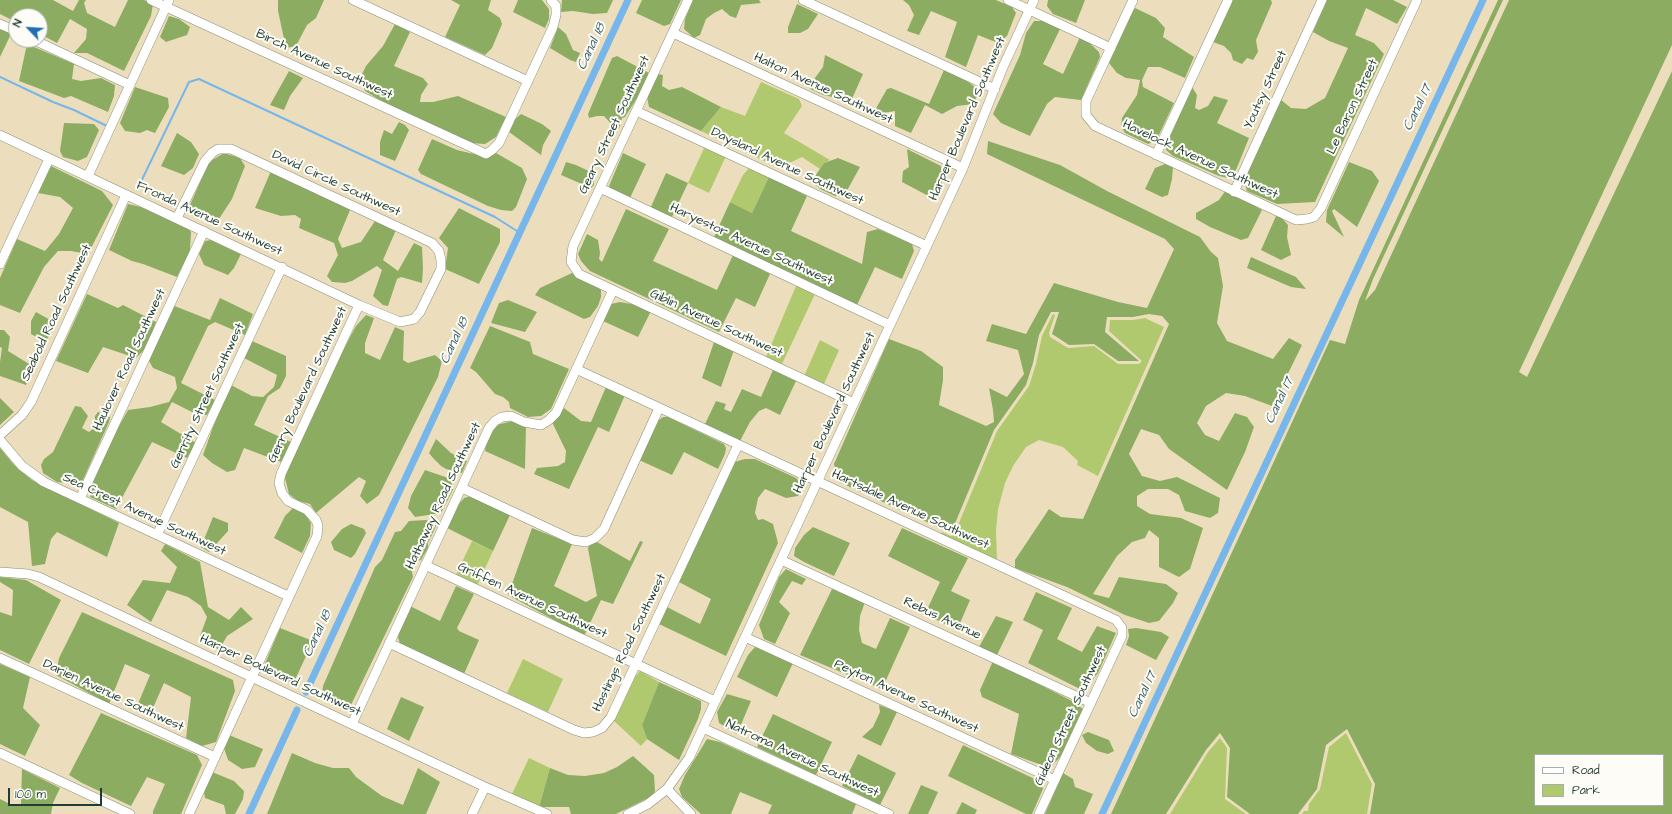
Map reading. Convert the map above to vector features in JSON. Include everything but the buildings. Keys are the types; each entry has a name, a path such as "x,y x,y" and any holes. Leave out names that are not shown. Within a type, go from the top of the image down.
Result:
{"street":[{"name":"Birch Avenue Southwest","path":"151,0 167,3 486,154 499,143 528,81"},
{"path":"353,0 528,81 553,27 556,14 553,3"},
{"name":"Geary Street Southwest","path":"571,262 573,246 688,0"},
{"path":"803,0 995,89"},
{"path":"1008,0 1111,48 1133,0"},
{"name":"Harper Boulevard Southwest","path":"628,814 648,804 667,789 689,758 963,168 1003,67 1034,0"},
{"path":"1156,155 1228,0"},
{"name":"Youtsy Street","path":"1234,192 1322,0"},
{"name":"Le Baron Street","path":"1307,219 1314,217 1321,208 1417,0"},
{"path":"88,176 167,3"},
{"name":"Halton Avenue Southwest","path":"673,33 963,168"},
{"path":"48,47 130,85"},
{"name":"Havelock Avenue Southwest","path":"1111,48 1086,101 1086,116 1095,126 1296,220 1307,219"},
{"name":"Daysland Avenue Southwest","path":"636,111 927,246"},
{"name":"Fronda Avenue Southwest","path":"0,135 392,319 400,322 408,320"},
{"name":"David Circle Southwest","path":"177,218 205,161 218,149 231,149 432,243 439,251 441,269 420,312 414,318 408,320"},
{"path":"0,264 49,158"},
{"name":"Haryestor Avenue Southwest","path":"600,188 890,325"},
{"name":"Seabold Road Southwest","path":"0,435 22,415 30,402 126,195"},
{"name":"Haulover Road Southwest","path":"80,499 204,231"},
{"name":"Giblin Avenue Southwest","path":"571,262 579,274 854,403"},
{"name":"Gerrity Street Southwest","path":"157,535 282,268"},
{"name":"Hathaway Road Southwest","path":"352,724 489,428 495,421 502,417 511,416 532,424 541,425 556,413 613,290"},
{"name":"Gerry Boulevard Southwest","path":"188,814 317,536 318,526 316,520 307,510 288,501 282,493 279,483 280,474 359,304"},
{"name":"Hartsdale Avenue Southwest","path":"576,369 1116,620 1122,628"},
{"path":"462,488 573,540 586,542 595,538 604,529 660,408"},
{"name":"Sea Crest Avenue Southwest","path":"0,440 22,466 35,476 80,499 288,596"},
{"name":"Hastings Road Southwest","path":"390,643 574,730 584,733 593,732 602,728 611,716 636,664 738,445"},
{"name":"Rebus Avenue","path":"781,560 1091,703"},
{"name":"Griffen Avenue Southwest","path":"425,565 715,701"},
{"name":"Harper Boulevard Southwest","path":"0,572 28,574 39,577 251,678 485,787 547,814"},
{"name":"Gideon Street Southwest","path":"1039,814 1122,636 1122,628"},
{"name":"Peyton Avenue Southwest","path":"746,637 1055,780"},
{"name":"Darien Avenue Southwest","path":"0,658 215,757"},
{"name":"Natroma Avenue Southwest","path":"703,728 889,814"},
{"path":"0,753 130,814"},
{"path":"472,814 485,787"},
{"path":"667,789 691,814"}],"green space":[{"path":"0,0 53,0 73,11 79,0 86,0 84,3 87,13 115,27 128,0 144,0 153,4 151,16 124,71 87,53 74,53 86,39 87,29 70,19 57,43 48,38 48,8 8,8 8,18 0,14"},
{"path":"278,0 324,0 316,18 307,25 296,46 286,48 278,11"},
{"path":"451,0 491,0 488,10 500,18 502,24 492,48 485,55 445,37 460,5"},
{"path":"518,0 542,0 549,9 549,19 545,28 513,12"},
{"path":"562,0 613,0 607,13 593,14 573,11 561,12"},
{"path":"642,0 681,0 670,24 664,26 636,13"},
{"path":"693,0 759,0 761,3 741,5 736,18 730,16 722,9 714,13 706,19 700,35 694,38 684,29 685,19"},
{"path":"903,0 996,0 1012,7 1016,13 1007,36 998,43 978,35 966,67 945,57 957,22 931,11 919,35 907,31 914,15 909,5"},
{"path":"1048,0 1085,0 1076,23 1053,14 1047,6"},
{"path":"1231,0 1271,0 1272,3 1256,40 1258,52 1253,60 1247,58 1242,64 1233,60 1231,53 1224,46 1213,42"},
{"path":"1327,0 1393,0 1407,7 1397,24 1366,8 1355,35 1374,43 1384,54 1315,202 1277,204 1247,191 1244,180 1280,99 1291,108 1306,109 1325,98 1348,48 1329,41 1313,32"},
{"path":"1498,0 1503,0 1373,279 1365,301 1375,290 1509,0 1672,0 1672,45 1519,372 1527,377 1672,71 1672,814 1370,814 1375,784 1347,729 1326,745 1317,789 1298,814 1250,814 1227,797 1230,748 1220,733 1206,750 1166,814 1111,814 1330,340 1345,344 1359,300"},
{"path":"797,4 818,14 808,29 800,33 788,33 788,27"},
{"path":"1135,8 1156,18 1165,28 1163,37 1194,57 1185,78 1160,67 1148,67 1142,80 1143,87 1174,103 1156,141 1148,144 1125,133 1121,127 1122,118 1137,95 1140,80 1126,78 1117,73 1109,63"},
{"path":"169,16 179,19 190,27 187,35 166,42 160,37"},
{"path":"1034,21 1048,21 1060,29 1043,64 1063,74 1081,35 1099,52 1100,57 1081,100 1055,97 1047,104 1030,136 1001,123 993,114 1020,55 1026,33"},
{"path":"395,24 410,32 394,66 423,78 428,84 421,95 420,102 433,102 458,96 506,117 496,137 485,144 470,143 385,103 365,91 360,78 366,66 383,46"},
{"path":"0,27 8,31 8,40 0,57"},
{"path":"558,27 566,34 573,50 580,53 576,62 550,48"},
{"path":"26,48 36,48 74,64 72,79 81,81 101,78 115,85 114,96 108,112 71,96 64,98 19,81"},
{"path":"825,55 863,74 851,101 823,95 810,89 812,82 823,67"},
{"path":"617,56 649,73 637,98 625,117 622,118 619,129 614,127 604,116 589,118 588,114 612,58"},
{"path":"944,70 967,81 979,90 974,104 957,106 942,114 925,105 911,133 895,126 895,111 883,113 875,110 887,89 891,88 929,104"},
{"path":"289,71 303,78 290,96 284,110 270,105"},
{"path":"658,74 663,75 662,86 669,90 682,87 721,107 701,131 649,107 647,97"},
{"path":"761,82 799,99 802,106 784,133 830,160 824,163 820,169 802,157 779,168 701,131 721,107 745,116"},
{"path":"135,87 168,98 169,107 155,133 147,130 140,133 125,131 120,123"},
{"path":"1192,87 1197,95 1195,108 1199,110 1208,106 1214,96 1228,100 1217,123 1249,138 1236,170 1228,178 1219,176 1173,156 1166,150 1167,143"},
{"path":"521,114 542,124 551,131 543,145 541,155 509,132 512,122"},
{"path":"399,122 405,125 409,130 395,161 380,155 380,142 384,130 392,134"},
{"path":"64,123 94,124 99,130 87,157 78,161 63,157 60,151"},
{"path":"177,133 191,142 199,154 193,168 184,175 161,166"},
{"path":"432,139 457,150 478,155 496,153 522,168 527,179 516,207 512,211 501,210 488,206 421,174 418,170"},
{"path":"988,141 1060,165 1107,191 1200,237 1211,252 1218,258 1223,286 1217,323 1227,341 1273,359 1289,338 1302,345 1272,406 1245,396 1226,393 1206,406 1197,423 1205,435 1219,441 1235,413 1247,417 1254,427 1245,452 1227,490 1169,449 1159,435 1141,429 1129,454 1142,476 1160,481 1177,477 1220,498 1218,513 1210,518 1185,511 1179,495 1168,489 1148,489 1137,496 1137,506 1150,514 1181,518 1203,528 1190,569 1179,577 1159,567 1159,538 1149,530 1145,538 1132,542 1117,556 1093,594 1109,598 1119,577 1166,584 1178,593 1173,603 1159,621 1149,623 1125,615 1067,587 1015,568 1015,560 1049,509 1061,517 1083,519 1169,324 1162,316 1149,314 1133,317 1107,317 1105,332 1139,361 1118,361 1094,344 1069,345 1052,334 1059,312 1051,312 1039,335 1033,363 1026,385 994,430 951,533 839,482 834,464 889,339 921,351 943,367 943,380 939,405 986,426 994,422 989,388 1007,397 1024,374 1018,350 986,341 992,324 1026,334 1054,283 1118,302 1147,308 1174,249 1165,239 987,154"},
{"path":"705,146 726,156 709,193 688,183"},
{"path":"907,149 941,166 942,181 936,200 902,182 903,171 909,167"},
{"path":"224,153 240,158 245,166 232,199 215,225 187,212 209,162"},
{"path":"623,153 646,164 630,198 611,190 609,186"},
{"path":"838,158 860,167 844,196 835,196 822,190 811,182 824,163"},
{"path":"566,162 593,173 594,185 591,188 561,175"},
{"path":"1349,162 1372,171 1379,181 1357,227 1334,209 1332,211 1344,237 1326,222 1327,210"},
{"path":"1165,164 1173,167 1172,179 1168,195 1162,197 1145,189 1155,168"},
{"path":"51,166 102,191 113,205 88,254 71,251 58,251 44,267 20,313 0,305 0,278 17,239 45,251 59,234 73,208 60,197 38,193"},
{"path":"750,167 769,177 752,213 730,202 743,175"},
{"path":"271,171 350,210 338,239 342,248 361,242 375,221 396,230 383,260 398,271 414,243 422,247 422,283 401,277 397,279 388,306 383,305 373,296 382,270 377,266 352,281 345,283 332,282 327,276 338,255 334,243 299,228 301,219 295,215 281,216 255,208"},
{"path":"666,173 688,183 671,219 650,209"},
{"path":"769,177 807,196 791,231 862,264 867,232 878,229 912,244 914,251 902,279 875,267 857,305 714,237 730,202 752,213"},
{"path":"1226,190 1262,210 1248,238 1241,240 1210,227 1196,219 1196,213 1219,200"},
{"path":"128,204 141,207 186,226 191,232 190,251 177,277 132,261 109,250"},
{"path":"459,208 500,229 500,242 479,284 445,269 448,248 439,238"},
{"path":"626,209 669,229 653,261 717,290 733,255 770,274 755,307 736,298 719,332 590,271 581,261 578,254 587,234 598,240 600,253 599,259 602,262"},
{"path":"1276,216 1281,217 1288,225 1287,237 1291,255 1281,260 1261,250"},
{"path":"211,240 241,254 234,268 228,275 204,265 199,254 205,241"},
{"path":"1251,257 1296,277 1306,289 1291,287 1247,268"},
{"path":"572,273 601,290 601,297 598,306 590,317 584,319 535,295 540,288"},
{"path":"796,286 815,294 782,364 766,357"},
{"path":"87,294 118,308 123,305 156,322 147,347 136,358 103,347 88,373 56,361"},
{"path":"220,298 253,314 245,335 215,322 208,326 181,383 215,400 207,415 198,415 172,402 161,422 196,443 187,458 152,442 116,509 90,497 94,479 128,410 150,407 169,402 177,388 175,377 153,368 149,361 172,305 210,320"},
{"path":"508,300 537,312 525,332 491,323 499,303"},
{"path":"620,302 637,305 651,311 638,337 603,321 611,304"},
{"path":"36,312 52,321 52,332 45,342 31,334 31,321"},
{"path":"1053,314 1055,315 1049,333 1050,337 1068,348 1094,346 1118,364 1139,364 1142,361 1109,331 1110,320 1133,320 1145,318 1164,327 1098,476 1077,465 1078,461 1063,447 1039,440 1026,447 1013,466 1005,483 998,509 996,530 997,561 941,535 942,532 951,536 954,535 997,431 1029,386 1036,364 1042,336"},
{"path":"366,315 374,318 365,343 365,353 380,360 395,327 404,331 403,360 408,363 435,355 442,361 438,377 379,495 367,504 360,496 366,481 359,477 316,513 310,504 298,501 289,494 285,478 287,469 342,352 356,326"},
{"path":"490,326 530,342 533,354 569,369 551,409 541,416 528,417 510,408 509,402 503,397 495,394 476,372 470,368"},
{"path":"0,330 4,330 10,337 8,351 34,367 26,385 0,376 2,348 0,347"},
{"path":"820,340 839,350 824,384 805,375"},
{"path":"252,341 286,356 286,376 280,388 268,396 254,425 291,442 281,462 244,448 235,470 227,472 212,463 203,455 231,385 252,396 263,397 274,387 277,375 244,358"},
{"path":"714,342 734,350 721,387 702,378"},
{"path":"773,370 796,381 780,415 766,408 759,411 750,422 740,441 705,424 716,401 726,404 724,409 731,412 742,389 761,397"},
{"path":"606,387 625,395 609,432 598,427 569,489 534,474 537,468 558,466 565,462 566,451 552,422 564,408 581,421 591,422"},
{"path":"0,398 14,412 0,425"},
{"path":"75,406 81,407 88,416 82,428 89,432 94,428 95,416 98,412 110,417 109,422 82,482 74,484 57,482 43,473 41,465 44,459 53,452"},
{"path":"663,417 668,417 724,444 726,448 725,454 718,469 684,452 672,475 639,460 659,420"},
{"path":"513,421 526,425 525,469 485,451 486,441 496,425"},
{"path":"436,439 451,453 467,461 462,473 446,469 441,466 429,453"},
{"path":"0,448 14,465 32,480 119,523 107,557 57,532 51,539 45,564 32,566 28,522 0,507"},
{"path":"745,459 755,459 796,478 803,486 798,496 786,498 765,489 758,498 755,513 758,520 763,519 773,524 778,543 726,656 659,624 667,607 700,624 711,599 677,581 734,462"},
{"path":"425,470 451,479 453,490 441,513 415,517 408,508 411,496"},
{"path":"471,496 510,515 493,551 447,528 458,505 464,498"},
{"path":"293,508 305,514 311,523 310,536 302,553 274,538 285,516"},
{"path":"213,517 228,523 228,531 209,552 201,547"},
{"path":"426,520 437,524 428,543 428,548 421,560 418,561 415,551 411,554 413,577 350,707 345,709 326,701 322,695 323,686 375,567 382,560 395,532 401,531 409,521"},
{"path":"351,524 364,529 366,533 355,554 351,558 334,550 331,542 342,529"},
{"path":"813,527 850,543 834,576 794,556 795,548 804,535"},
{"path":"532,528 572,544 554,586 586,602 597,596 588,549 589,545 597,542 630,561 640,541 643,542 613,604 601,600 584,636 508,595"},
{"path":"902,528 968,558 951,591 970,600 957,630 925,614 940,582 888,556"},
{"path":"472,541 493,551 477,586 456,575"},
{"path":"165,544 200,562 208,607 229,620 241,607 253,619 227,636 219,650 200,636 207,617 201,606 188,597 167,590 151,622 127,605 143,580 170,583 177,567 161,551"},
{"path":"786,569 806,579 802,585 792,581 779,602 790,613 775,644 764,639 759,625 779,577"},
{"path":"0,577 26,580 61,600 29,664 0,650 0,612 12,616 13,590 0,582"},
{"path":"456,586 474,594 457,628 459,631 479,640 464,674 404,646 400,643 398,638 410,606 440,621"},
{"path":"832,589 865,602 860,616 859,630 862,643 876,649 890,618 910,627 882,689 800,655"},
{"path":"1036,592 1072,608 1057,639 1082,652 1097,626 1116,633 1098,673 1087,687 1080,689 1028,663 1043,630 1023,620"},
{"path":"82,612 233,680 235,691 216,742 202,746 186,738 191,697 164,683 149,717 135,711 150,675 125,664 109,704 56,675 59,658"},
{"path":"996,616 1013,622 997,655 979,647"},
{"path":"280,628 313,641 294,682 286,681 273,675 264,666"},
{"path":"1136,628 1161,632 1169,637 1156,660 1126,645 1129,636 1128,629"},
{"path":"755,647 793,663 777,697 737,677 748,655"},
{"path":"523,659 563,679 548,712 507,693"},
{"path":"993,661 1072,701 1083,709 1062,755 1050,768 1011,754 1019,714 982,697 980,690"},
{"path":"0,664 30,677 23,708 40,725 25,756 0,744"},
{"path":"640,671 659,682 642,725 647,739 641,746 613,720 635,677"},
{"path":"659,682 701,701 701,709 698,719 679,760 647,739 642,725"},
{"path":"727,694 751,701 737,734 719,723 717,712"},
{"path":"401,697 424,707 409,741 387,729"},
{"path":"879,705 897,712 881,746 862,737 873,727 880,712"},
{"path":"101,713 197,755 202,765 181,814 153,814 165,784 147,777 131,806 82,783 69,775"},
{"path":"773,714 832,742 816,775 757,747"},
{"path":"1088,732 1109,740 1114,751 1108,754 1097,751 1086,743 1082,735"},
{"path":"1346,733 1372,784 1367,814 1302,814 1304,811 1308,811 1309,804 1320,789 1329,747"},
{"path":"229,735 263,749 255,767 242,769 228,760 224,748"},
{"path":"1220,738 1227,748 1225,799 1246,814 1170,814 1208,752"},
{"path":"707,739 720,742 856,804 852,814 768,814 772,805 740,792 731,814 701,814 682,797 679,789 685,775"},
{"path":"963,745 1041,782 1043,789 1032,814 1026,814 948,776"},
{"path":"292,753 315,763 333,768 349,768 356,777 382,796 403,805 418,768 440,782 426,814 267,814"},
{"path":"858,754 896,773 880,805 842,786"},
{"path":"633,756 654,775 655,791 652,796 616,814 571,814 569,807 539,807 550,768 568,775 585,776 604,773 617,767"},
{"path":"529,758 550,768 539,807 512,794"},
{"path":"22,769 60,788 53,803 51,814 0,814 0,799 14,806 21,804"},
{"path":"212,772 234,781 244,791 243,799 235,814 226,814 224,805 205,798 204,792"},
{"path":"1063,773 1073,779 1075,787 1093,794 1084,814 1045,814"},
{"path":"921,785 938,792 928,814 908,814"},
{"path":"962,802 977,810 975,814 956,814"}],"waterway":[{"name":"Canal 18","path":"306,692 628,0"},
{"name":"Canal 17","path":"1102,814 1483,0"},
{"path":"0,77 107,126"},
{"path":"137,190 189,82 199,79 495,217 520,233"},
{"name":"Canal 18","path":"249,814 297,710"}]}
